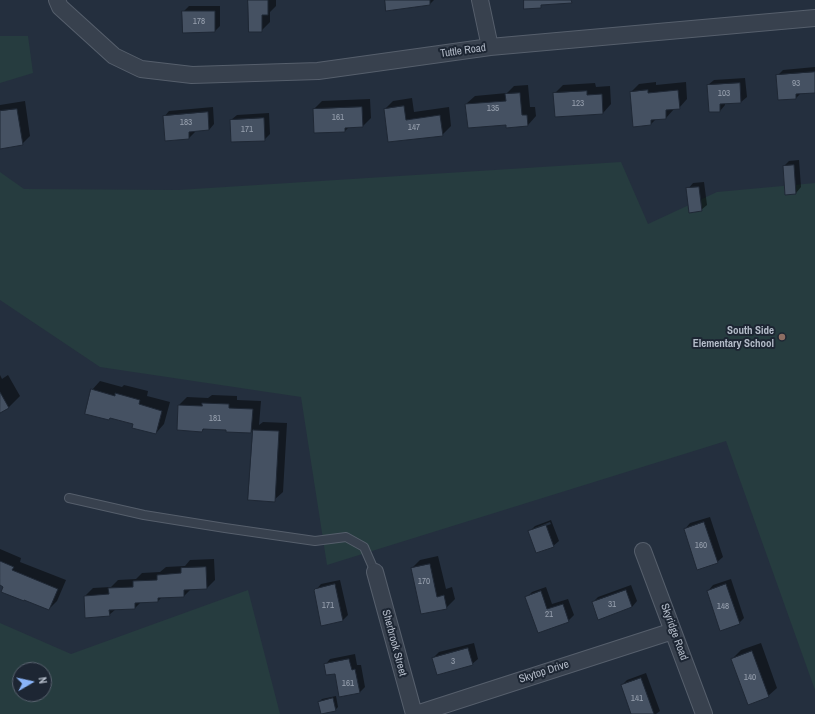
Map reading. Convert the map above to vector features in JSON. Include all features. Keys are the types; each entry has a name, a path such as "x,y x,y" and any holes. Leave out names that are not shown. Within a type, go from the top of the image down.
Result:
{"street":[{"name":"Tuttle Road","path":"57,0 60,7 114,56 140,69 192,75 318,71 490,47 815,18"},
{"path":"480,0 490,47"},
{"name":"Skyridge Road","path":"644,551 704,714"},
{"name":"Sherbrook Street","path":"375,572 415,714"},
{"name":"Skytop Drive","path":"415,714 673,631"}],"lane":[{"path":"69,498 144,515 315,542 346,537 364,547 375,572"}],"green space":[{"path":"0,36 28,36 33,73 0,83"},
{"path":"621,162 648,224 717,192 815,183 815,690 726,441 327,565 301,397 100,367 0,300 0,172 24,189 178,190"},
{"path":"248,590 280,714 0,714 0,623 71,654"}],"building":[{"path":"248,0 268,0 268,15 262,15 262,32 249,32"},
{"path":"385,0 430,0 430,5 386,11"},
{"path":"524,0 571,0 572,3 541,5 541,8 524,9"},
{"path":"182,11 215,11 215,32 183,33"},
{"path":"815,72 815,93 796,94 796,99 778,100 776,75"},
{"path":"740,83 741,103 720,104 720,112 709,112 707,85"},
{"path":"648,90 648,93 678,90 680,109 666,110 666,119 651,120 651,125 633,127 630,92"},
{"path":"587,91 587,95 602,94 603,114 555,117 553,93"},
{"path":"520,93 522,115 527,115 528,126 506,128 506,125 468,128 465,104 506,101 505,94"},
{"path":"404,106 406,120 440,115 443,136 388,142 384,109"},
{"path":"362,107 363,127 345,128 345,132 314,133 313,109"},
{"path":"17,109 23,145 0,149 0,111"},
{"path":"208,112 209,130 189,132 189,139 165,141 163,116"},
{"path":"264,118 265,141 231,142 230,120"},
{"path":"794,165 796,194 785,195 783,166"},
{"path":"699,187 702,211 689,213 686,188"},
{"path":"91,389 115,396 115,393 140,400 139,404 162,411 156,434 132,428 133,424 85,414"},
{"path":"0,392 9,408 0,413"},
{"path":"202,403 229,404 229,408 253,409 251,433 203,429 202,432 177,430 178,405 202,406"},
{"path":"253,430 279,431 275,502 248,500"},
{"path":"704,522 718,563 697,570 684,529"},
{"path":"546,525 554,547 536,553 528,531"},
{"path":"0,561 14,567 12,570 58,589 49,610 1,592 3,587 0,585"},
{"path":"430,564 437,597 444,595 447,609 421,614 411,568"},
{"path":"206,567 207,589 184,590 184,597 158,598 158,602 135,603 135,609 109,610 110,616 85,618 84,596 109,594 108,588 133,587 133,581 157,580 157,575 181,573 181,568"},
{"path":"335,584 343,621 321,626 314,590"},
{"path":"726,584 740,624 720,631 707,591"},
{"path":"626,590 632,607 598,620 592,602"},
{"path":"541,591 547,609 563,604 569,622 538,633 525,597"},
{"path":"468,648 473,665 437,675 432,658"},
{"path":"752,651 769,697 748,705 731,659"},
{"path":"349,659 352,670 355,669 360,693 339,697 335,674 326,675 324,664"},
{"path":"641,678 654,714 631,714 621,685"},
{"path":"333,698 336,711 321,714 318,702"}],"place":[{"name":"South Side Elementary School","path":"782,337"}]}
